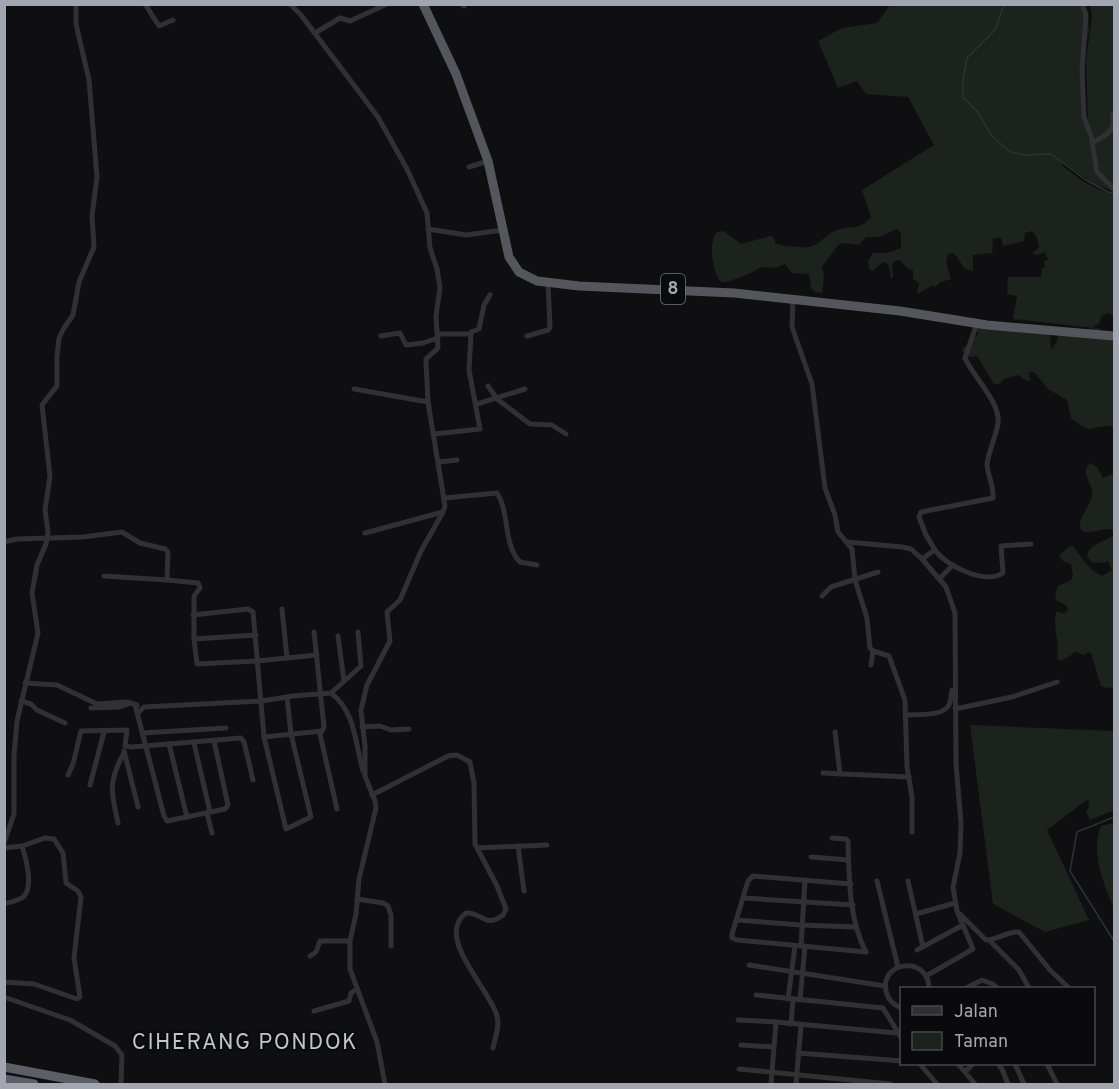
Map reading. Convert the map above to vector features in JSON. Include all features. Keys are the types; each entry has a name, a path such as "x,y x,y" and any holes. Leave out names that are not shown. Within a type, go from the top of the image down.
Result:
{"highway":[{"name":"8","path":"423,4 456,74 488,161 509,257 514,267 530,279 579,286 734,293 900,311 977,323 1114,336"},
{"path":"4,1067 95,1084"},
{"path":"4,1079 34,1084"}],"street":[{"path":"4,843 14,814 14,747 21,701 39,630 32,593 37,565 47,538 45,510 50,476 42,405 57,386 59,338 73,315 80,282 94,244 92,221 97,180 89,80 76,24 76,4"},
{"path":"145,4 159,26 173,20"},
{"path":"290,4 301,15 378,117 390,138 427,213 430,248 439,279 436,316 438,348 426,359 428,402 439,462 444,512 421,551 400,600 387,612 390,641 365,690 361,710 365,746 365,776"},
{"path":"315,33 340,18 350,21 387,4"},
{"path":"1082,4 1086,15 1082,61 1083,107 1098,174 1114,189"},
{"path":"1092,143 1112,130 1113,114"},
{"path":"469,167 488,161"},
{"path":"428,229 466,235 503,231"},
{"path":"527,336 548,330 550,327 548,282"},
{"path":"381,336 400,333 406,345 418,345 438,336 471,334 479,329 484,305 490,295"},
{"path":"793,300 792,327 812,384 825,488 835,515 838,532 848,542 853,552 854,578 866,613 870,648 873,651 871,665"},
{"path":"977,323 965,358 991,400 998,419 987,462 993,498 921,512 919,517 935,550 952,566 979,575 997,576 1003,573 1001,546 1030,544"},
{"path":"434,434 480,429 469,370 471,334"},
{"path":"488,386 497,399 530,424 552,425 566,434"},
{"path":"354,389 428,402"},
{"path":"477,404 525,389"},
{"path":"439,462 457,460"},
{"path":"444,498 497,493 515,556 520,562 537,565"},
{"path":"364,533 444,512"},
{"path":"4,542 122,532 140,543 165,549 168,552 167,580"},
{"path":"848,542 911,549 949,592 955,613 956,764 961,822 960,853 953,887 957,911 973,949 926,976"},
{"path":"922,559 935,550"},
{"path":"939,579 952,566"},
{"path":"822,596 829,588 878,572"},
{"path":"104,576 198,583 200,588 194,596 193,615 197,663 257,661 317,655"},
{"path":"282,609 287,658"},
{"path":"193,615 251,610 253,612 264,737 286,829 311,819 291,734 287,697"},
{"path":"314,632 324,727 320,734 338,809"},
{"path":"25,683 57,685 97,704 133,704 144,707 262,701 331,693 361,666 358,632"},
{"path":"194,639 256,635"},
{"path":"338,636 344,681"},
{"path":"873,651 887,654 890,657 903,691 912,832"},
{"path":"905,715 939,712 946,709 954,681"},
{"path":"955,709 1012,696 1057,682"},
{"path":"331,693 344,706 352,723 365,776 376,808 363,861 350,941 350,972 377,1042 385,1084"},
{"path":"21,701 65,723"},
{"path":"91,708 133,704"},
{"path":"133,704 138,713 165,818 169,822 225,808 228,803 214,741"},
{"path":"138,713 144,707"},
{"path":"362,727 380,726 400,731 409,729"},
{"path":"68,775 81,731 226,728"},
{"path":"118,823 111,784 117,765 124,753 127,730"},
{"path":"264,737 322,731"},
{"path":"90,785 104,732"},
{"path":"835,732 840,774"},
{"path":"125,746 146,747 243,738 253,780"},
{"path":"194,743 212,833"},
{"path":"169,744 187,817"},
{"path":"124,753 138,807"},
{"path":"372,795 448,756 457,755 467,759 472,768 474,835 477,848 505,904 505,912 500,918 491,921 472,913 466,913 458,922 456,934 462,953 491,1001 498,1019 493,1048"},
{"path":"823,773 909,777"},
{"path":"4,848 22,846 45,838 54,839 63,853 66,883 81,895 74,953 80,997 77,999 34,984 4,982"},
{"path":"832,838 848,840 848,860 851,884 853,904 856,927 866,952 734,940 732,934 748,881 753,876 851,884"},
{"path":"477,848 547,844"},
{"path":"4,904 22,898 26,891 28,867 22,846"},
{"path":"518,846 524,891"},
{"path":"812,857 848,860"},
{"path":"791,1024 794,999 802,973 800,946 805,880"},
{"path":"877,881 898,967"},
{"path":"908,881 916,914 920,949 963,925"},
{"path":"744,898 853,904"},
{"path":"357,899 383,903 388,906 391,915 391,946"},
{"path":"916,914 955,903"},
{"path":"957,911 983,939 989,940 1012,932 1019,932 1043,962 1068,987"},
{"path":"737,920 801,926 856,927"},
{"path":"989,940 1019,970 1028,987"},
{"path":"310,956 316,952 320,941 350,941"},
{"path":"794,999 792,971 800,946"},
{"path":"749,965 885,986"},
{"path":"900,1007 891,1003 885,986 891,972 898,967 914,966 926,976 929,987"},
{"path":"974,987 982,980 996,987"},
{"path":"314,1011 349,1002 351,993 357,989"},
{"path":"756,994 881,1007 900,1037"},
{"path":"4,997 70,1020 115,1046 122,1055 123,1061 121,1084"},
{"path":"738,1020 897,1033"},
{"path":"771,1084 776,1022"},
{"path":"796,1084 801,1026"},
{"path":"741,1045 773,1047"},
{"path":"798,1053 900,1061"},
{"path":"921,1065 937,1084"},
{"path":"961,1065 975,1084"},
{"path":"966,1071 972,1065"},
{"path":"999,1065 1008,1084"},
{"path":"1015,1065 1024,1084"},
{"path":"1048,1065 1057,1084"},
{"path":"739,1069 890,1084"}],"green space":[{"path":"890,5 1085,5 1089,32 1085,47 1084,96 1088,136 1095,171 1114,189 1114,192 1093,183 1064,163 1061,164 1086,183 1114,194 1113,316 1107,313 1101,317 1099,324 1094,328 1013,319 1017,296 1007,294 1008,277 1041,277 1042,268 1045,267 1044,261 1048,260 1045,252 1037,255 1032,253 1039,248 1037,238 1032,231 1025,233 1024,241 1003,246 1001,237 993,239 992,253 973,255 973,271 965,269 954,253 948,254 946,262 951,279 919,293 917,293 919,283 913,279 913,270 908,269 900,260 895,261 892,265 891,279 886,262 873,271 869,269 868,261 873,253 887,253 901,248 901,233 897,229 879,237 866,237 859,245 844,243 838,245 822,267 824,277 822,293 815,292 811,288 809,274 792,273 785,264 775,268 761,267 742,277 721,282 715,271 712,257 714,237 717,232 724,231 741,244 770,236 774,238 775,243 782,245 805,247 815,245 837,230 859,226 867,221 871,217 862,190 934,145 908,97 866,94 857,81 838,88 818,41 842,28 877,23"},
{"path":"1090,5 1114,5 1114,186 1097,171 1088,122 1086,60 1092,17"},
{"path":"976,324 1050,331 1051,349 1055,347 1053,347 1057,341 1058,332 1098,328 1114,339 1114,430 1111,426 1088,429 1081,426 1071,418 1067,400 1048,389 1034,372 1028,373 1031,380 1027,381 1018,375 994,384 977,356 969,357 962,351 963,347 978,334"},
{"path":"1090,463 1097,467 1103,478 1114,473 1114,535 1113,530 1085,532 1081,530 1080,521 1092,494 1086,475"},
{"path":"1114,535 1114,687 1107,688 1101,686 1091,653 1084,655 1076,652 1061,661 1057,658 1055,616 1057,611 1063,614 1068,610 1066,605 1057,601 1055,595 1058,586 1071,580 1073,575 1071,564 1063,561 1059,556 1068,547 1073,546 1089,567 1102,576 1112,570 1108,561 1091,562 1087,555 1095,545"},
{"path":"970,725 1114,731 1114,810 1090,820 1086,812 1089,807 1088,799 1047,830 1089,920 1045,932 993,904"},
{"path":"1114,823 1114,909 1100,868 1097,847 1101,826"}],"waterway":[{"path":"1004,4 995,30 967,58 963,97 978,112 991,135 1010,152 1026,155 1051,154 1086,180 1114,193"},
{"path":"1114,817 1077,832 1070,871 1114,941"}],"district":[{"name":"CIHERANG PONDOK","path":"245,1043"}]}
